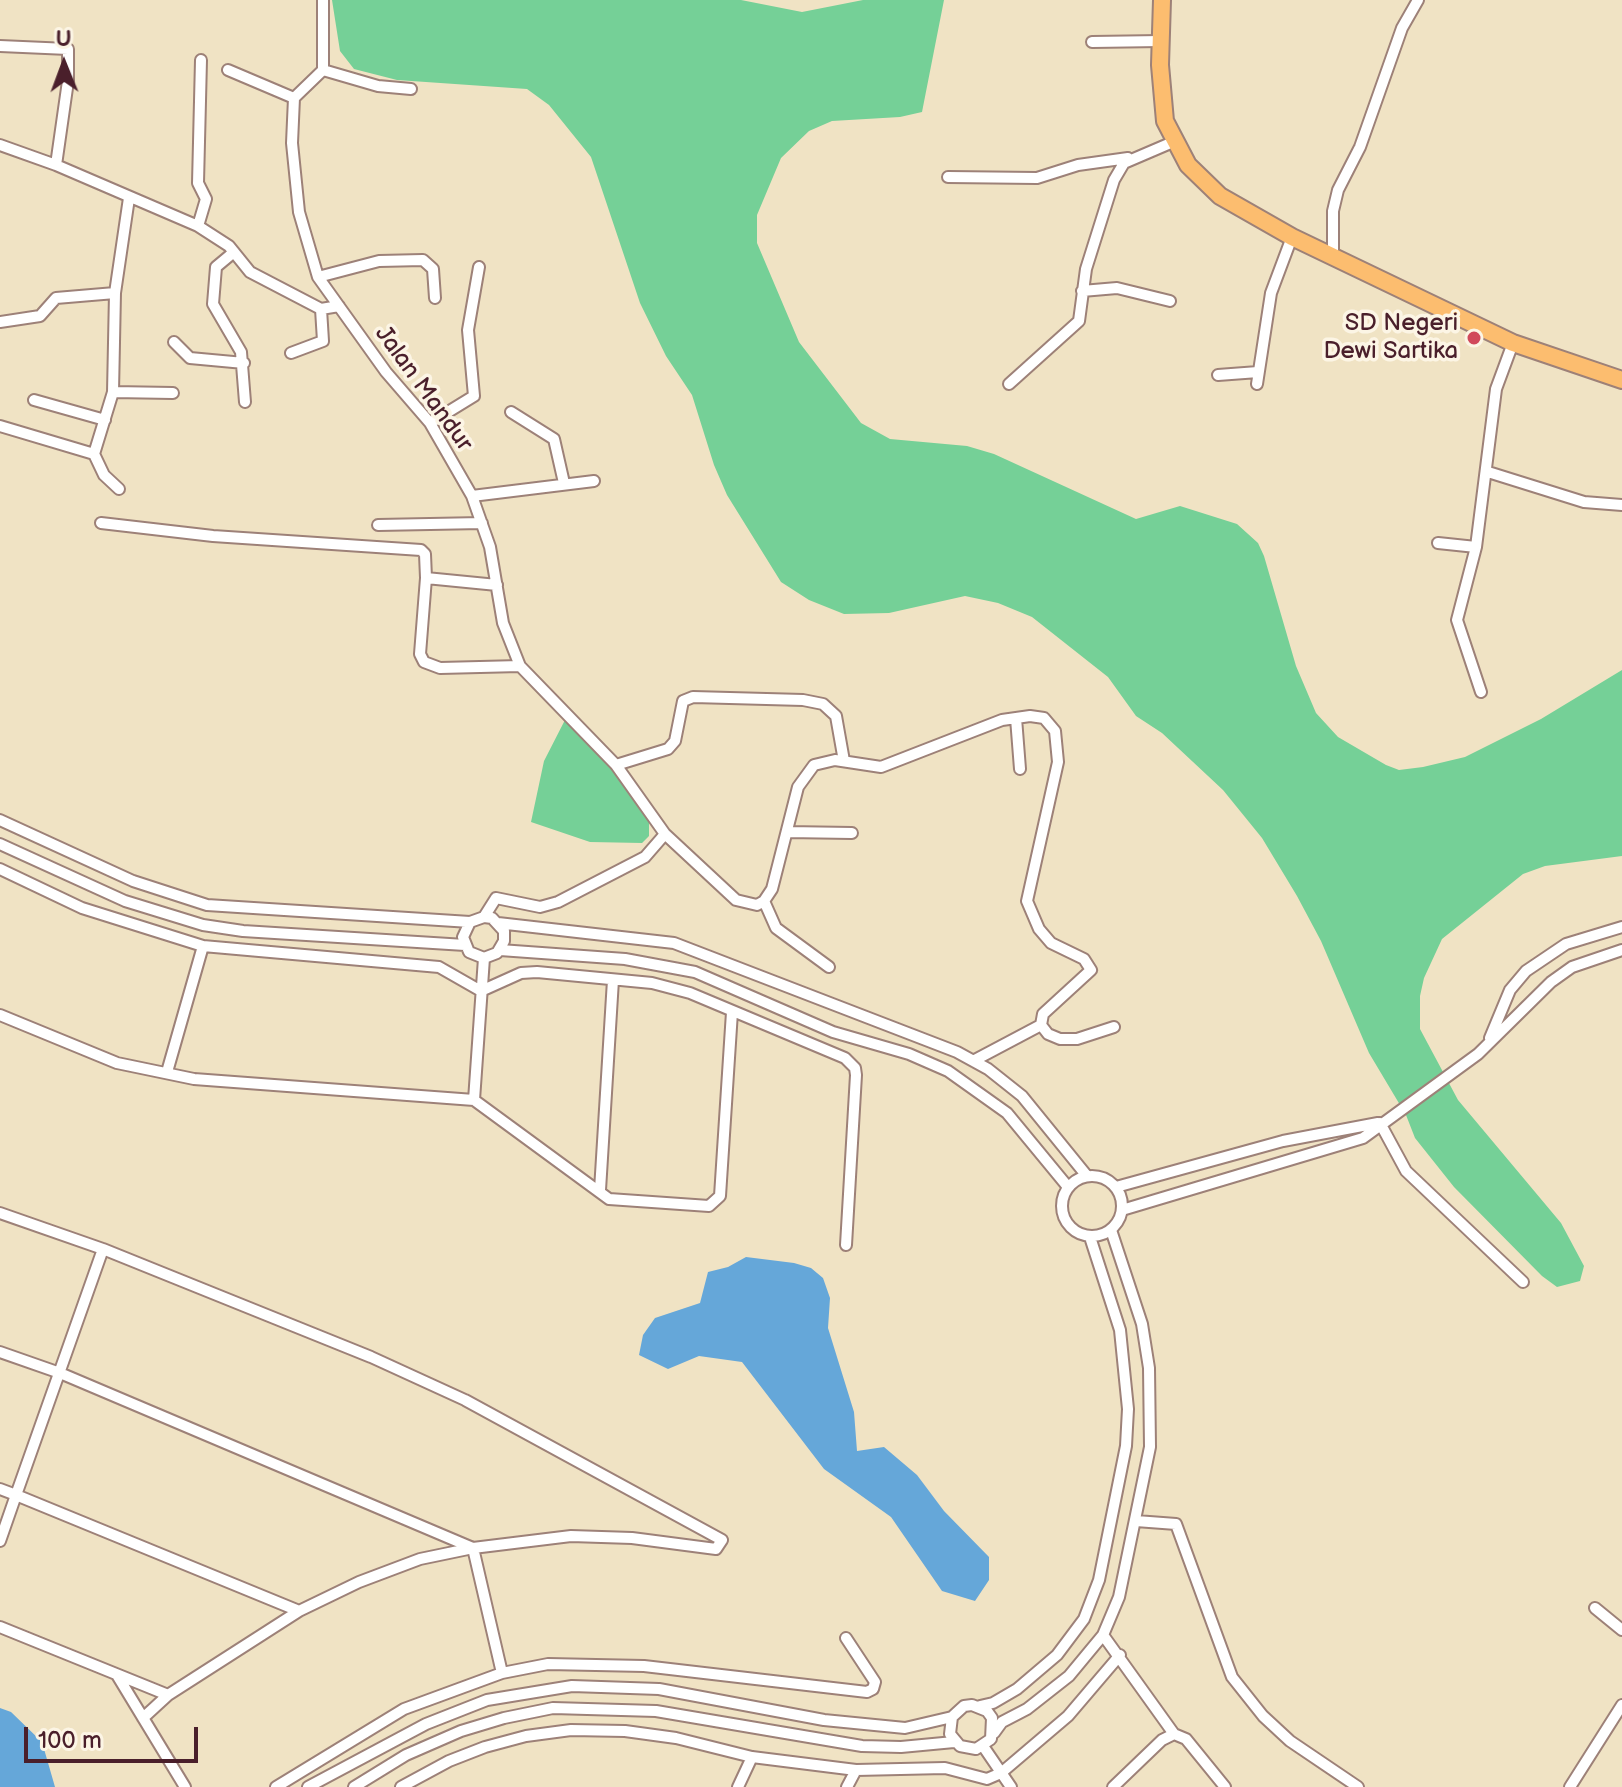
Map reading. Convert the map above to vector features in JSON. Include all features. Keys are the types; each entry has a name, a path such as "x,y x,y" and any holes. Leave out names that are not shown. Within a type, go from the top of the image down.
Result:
{"main road":[{"path":"1162,0 1162,99 1173,142 1188,165 1220,196 1292,237 1513,343 1622,380"}],"street":[{"path":"228,70 294,98 323,70 323,0"},
{"path":"1333,255 1333,211 1338,190 1360,147 1402,28 1418,0"},
{"path":"1092,42 1161,41"},
{"path":"0,46 68,49 68,81 56,165"},
{"path":"198,226 206,199 198,183 201,60"},
{"path":"323,70 378,86 411,89"},
{"name":"Jalan Mandur","path":"294,98 294,178 305,237 318,277 386,372 430,423 472,496 490,547 503,623 520,666 616,765 665,834 736,900 750,906 764,901"},
{"path":"948,177 1037,178 1078,165 1130,157 1173,142"},
{"path":"0,145 56,165 198,226 234,252 250,272 321,309 339,306"},
{"path":"1009,384 1074,329 1081,313 1082,291 1114,180 1130,157"},
{"path":"119,489 104,475 94,454 113,392 115,293 129,198"},
{"path":"1257,384 1271,293 1292,237"},
{"path":"234,252 216,267 213,304 238,344 244,363 245,402"},
{"path":"318,277 379,261 423,260 433,269 435,298"},
{"path":"430,423 474,396 468,330 479,267"},
{"path":"1082,291 1117,288 1170,301"},
{"path":"0,322 40,316 56,298 115,293"},
{"path":"291,353 323,341 321,309"},
{"path":"174,342 190,358 244,363"},
{"path":"1481,692 1457,620 1476,547 1488,472 1493,403 1513,343"},
{"path":"1218,375 1258,372"},
{"path":"113,392 173,393"},
{"path":"34,400 105,420"},
{"path":"511,412 554,439 564,483"},
{"path":"0,426 94,454"},
{"path":"1488,472 1584,502 1622,505"},
{"path":"472,496 594,481"},
{"path":"101,523 213,536 421,550 425,554 426,578 420,654 424,662 440,668 520,666"},
{"path":"378,525 482,523"},
{"path":"1438,543 1476,547"},
{"path":"426,578 497,585"},
{"path":"616,765 668,749 675,741 683,701 693,697 803,700 823,704 836,716 844,761"},
{"path":"1016,718 1020,769"},
{"path":"829,967 776,928 764,901 772,889 798,787 808,769 824,761 881,767 1016,718 1044,718 1052,725 1057,739 1058,762 1029,885 1030,912 1051,943 1084,959 1091,970 1043,1014 1041,1025 1048,1034 1060,1039 1077,1039 1114,1027"},
{"path":"0,820 133,881 207,905 470,922 484,917 496,898 540,907 558,902 645,857 665,834"},
{"path":"787,832 852,833"},
{"path":"0,844 125,901 203,925 243,931 465,945"},
{"path":"0,869 82,908 203,946 439,967 481,991"},
{"path":"484,917 498,923 674,943 840,1009 912,1033 973,1061 1022,1096 1087,1176"},
{"path":"470,922 465,929 465,945 469,952 484,958 500,950 625,959 695,972 833,1032 922,1060 968,1083 1007,1113 1068,1187"},
{"path":"498,923 504,931 500,950"},
{"path":"1489,1040 1505,999 1526,971 1566,944 1622,927"},
{"path":"167,1072 203,946"},
{"path":"1122,1210 1363,1138 1463,1066 1572,967 1622,950"},
{"path":"474,1100 484,958"},
{"path":"481,991 521,973 537,972 673,987 845,1058 855,1068 846,1245"},
{"path":"600,1190 613,980"},
{"path":"0,1015 117,1063 229,1084 474,1100 609,1199 709,1206 717,1201 732,1012"},
{"path":"973,1061 1041,1025"},
{"path":"1116,1187 1283,1141 1380,1123"},
{"path":"1380,1123 1406,1171 1523,1282"},
{"path":"1087,1176 1103,1178 1116,1187 1122,1210 1111,1230 1090,1237 1077,1233 1066,1223 1061,1210 1068,1187 1087,1176"},
{"path":"0,1213 284,1319 465,1400 722,1540 716,1549 632,1538 571,1536 473,1548 390,1569 299,1611 168,1695 143,1718"},
{"path":"354,1787 406,1755 461,1731 553,1708 656,1711 862,1746 901,1747 954,1742 968,1749 983,1746 1002,1722 1027,1709 1069,1676 1103,1635 1119,1597 1150,1447 1149,1368 1142,1324 1111,1230"},
{"path":"954,1742 949,1725 952,1717 964,1706 980,1706 1017,1689 1057,1655 1084,1619 1099,1580 1126,1446 1128,1409 1120,1330 1090,1237"},
{"path":"0,1541 103,1249"},
{"path":"0,1352 60,1373 473,1548"},
{"path":"0,1489 299,1611"},
{"path":"1136,1521 1176,1524 1232,1677 1263,1716 1290,1741 1358,1787"},
{"path":"473,1548 502,1673"},
{"path":"1595,1608 1622,1630"},
{"path":"0,1627 168,1695"},
{"path":"1103,1635 1174,1734 1186,1739 1225,1787"},
{"path":"276,1787 404,1709 502,1673 548,1664 644,1666 867,1692 873,1689 875,1682 846,1638"},
{"path":"401,1787 449,1761 485,1747 526,1736 571,1730 625,1731 676,1738 752,1757 856,1770 945,1768 987,1779 1001,1773 1068,1716 1120,1655"},
{"path":"117,1675 185,1787"},
{"path":"308,1787 426,1724 487,1700 572,1686 659,1689 824,1720 891,1727 905,1728 952,1717"},
{"path":"980,1706 992,1718 993,1734"},
{"path":"1570,1787 1621,1708"},
{"path":"1113,1787 1162,1740 1174,1734"},
{"path":"983,1746 1010,1786"},
{"path":"738,1787 752,1757"},
{"path":"847,1787 856,1770"}],"green space":[{"path":"332,0 741,0 802,12 863,0 944,0 922,112 900,117 832,121 809,131 781,158 757,215 757,243 799,342 861,423 890,439 967,446 994,454 1136,519 1180,506 1237,524 1258,543 1264,556 1296,666 1316,713 1338,737 1399,770 1465,757 1541,719 1622,670 1622,856 1545,866 1523,874 1442,939 1424,978 1420,996 1420,1029 1458,1100 1561,1223 1584,1266 1580,1281 1557,1287 1542,1276 1454,1187 1415,1138 1406,1115 1369,1053 1321,941 1297,896 1262,838 1223,790 1162,733 1136,716 1108,677 1032,617 998,603 965,596 889,613 844,614 809,600 781,582 727,495 692,395 666,356 640,303 591,157 549,105 527,89 397,80 354,69 340,51"},
{"path":"566,718 628,786 649,819 649,836 642,843 590,842 531,822 544,761"}],"water":[{"path":"746,1257 794,1263 811,1268 823,1278 830,1298 828,1328 854,1412 857,1451 884,1447 917,1475 944,1511 989,1557 989,1580 975,1601 942,1591 891,1517 824,1469 742,1362 699,1356 668,1369 639,1355 643,1335 655,1318 700,1303 708,1272 728,1267"},
{"path":"0,1708 11,1712 42,1742 55,1787 0,1787"}],"place":[{"name":"SD Negeri Dewi Sartika","path":"1474,338"}]}
